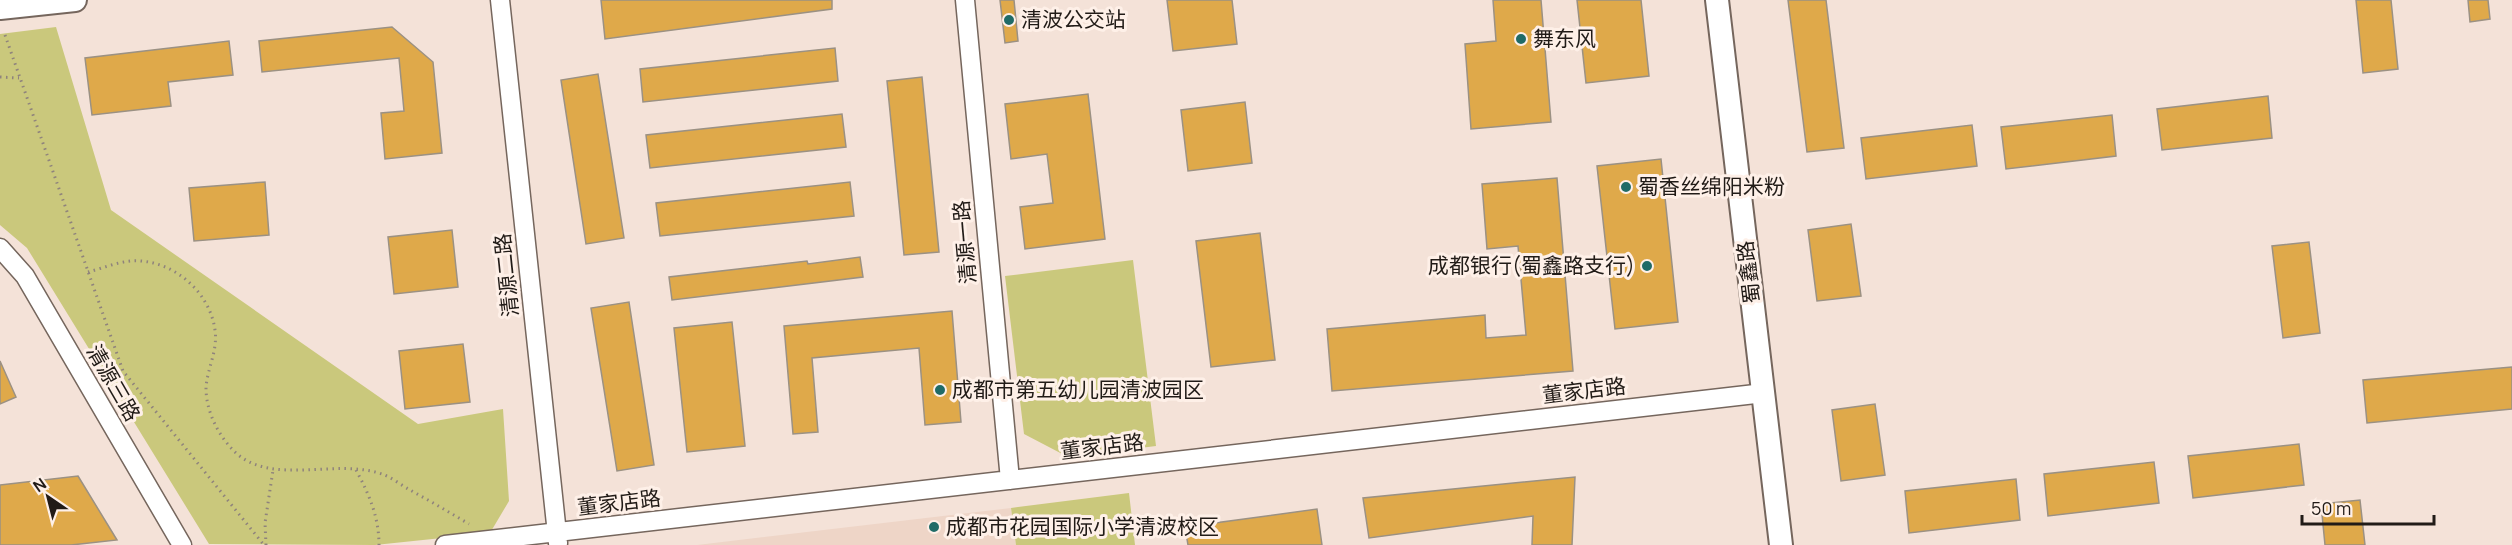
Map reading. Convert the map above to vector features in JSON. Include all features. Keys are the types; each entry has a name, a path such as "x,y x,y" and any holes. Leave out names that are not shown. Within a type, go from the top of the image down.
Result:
{"street":[{"path":"0,8 75,0"},
{"name":"清源二路","path":"500,0 558,539"},
{"name":"清源一路","path":"965,0 1010,480"},
{"name":"蜀鑫路","path":"1717,0 1781,545"},
{"name":"清源三路","path":"0,248 25,276 182,545"},
{"name":"董家店路","path":"445,545 496,539 558,539 1010,480 1764,393"}],"path":[{"path":"5,35 123,371 265,545"},
{"path":"0,77 20,78"},
{"path":"88,272 140,261 161,266 184,277 198,290 211,312 215,332 213,360 206,387 214,423 236,453 252,463 273,470 332,467 382,474 496,539"},
{"path":"265,545 264,523 273,470"},
{"path":"356,470 374,509 379,528 379,545"}],"shaded area":[{"path":"56,27 111,210 418,424 503,409 509,501 490,533 375,545 209,544 27,248 0,225 0,34"},
{"path":"1133,260 1156,446 1068,457 1024,434 1005,276"},
{"path":"1129,493 1135,545 1016,545 1011,508"},
{"name":"成都市花园国际小学清波校区","path":"1011,508 1016,545 697,545"}],"building":[{"path":"601,0 832,0 832,9 605,39"},
{"name":"清波公交站","path":"1000,0 1014,0 1018,41 1005,43"},
{"path":"1167,0 1232,0 1237,44 1173,51"},
{"path":"1493,0 1541,0 1551,122 1471,129 1465,44 1496,41"},
{"path":"1577,0 1641,0 1649,76 1586,83"},
{"path":"1788,0 1826,0 1844,148 1807,152"},
{"path":"2356,0 2391,0 2398,69 2363,73"},
{"path":"2468,0 2488,0 2490,19 2470,22"},
{"path":"392,27 433,62 442,153 385,159 381,113 404,111 399,58 262,72 259,41"},
{"path":"229,41 233,75 168,82 171,106 92,115 85,58"},
{"path":"835,48 838,81 643,102 640,69"},
{"path":"598,74 624,238 586,244 561,80"},
{"path":"922,77 939,252 904,255 887,81"},
{"path":"1088,94 1105,239 1025,249 1020,207 1053,203 1047,154 1011,159 1005,104"},
{"path":"2268,96 2272,138 2162,150 2157,109"},
{"path":"1245,102 1252,163 1188,171 1181,110"},
{"path":"842,114 846,147 650,168 646,135"},
{"path":"2112,115 2116,156 2006,169 2001,127"},
{"path":"1972,125 1977,166 1866,179 1861,138"},
{"path":"1661,159 1678,322 1615,329 1597,166"},
{"path":"1557,178 1573,371 1332,391 1327,329 1485,315 1486,338 1526,335 1518,246 1487,249 1482,184"},
{"path":"265,182 269,235 194,241 189,188"},
{"path":"850,182 854,216 660,236 656,203"},
{"path":"1851,224 1861,296 1817,301 1808,230"},
{"path":"452,230 458,287 394,294 388,237"},
{"path":"1260,233 1275,360 1211,367 1196,241"},
{"path":"2309,242 2320,333 2283,338 2272,246"},
{"path":"860,257 863,277 672,300 669,277"},
{"path":"629,302 654,465 617,471 591,308"},
{"name":"成都市第五幼儿园清波园区","path":"952,311 961,422 925,425 919,348 812,358 818,432 793,434 784,326"},
{"path":"732,322 745,446 687,452 674,328"},
{"path":"463,344 470,402 405,409 399,351"},
{"path":"0,361 16,397 0,404"},
{"path":"2512,367 2512,409 2367,423 2363,380"},
{"path":"1875,404 1885,475 1841,481 1832,410"},
{"path":"2299,444 2304,485 2193,498 2188,456"},
{"path":"2154,462 2159,503 2048,516 2044,474"},
{"path":"78,476 117,540 71,545 0,545 0,485"},
{"path":"1575,477 1572,545 1532,545 1533,516 1369,538 1363,498"},
{"path":"2016,479 2020,520 1909,533 1905,491"},
{"path":"2360,500 2365,545 2325,545 2321,504"},
{"path":"1317,509 1322,545 1188,545 1185,527"}],"place":[{"name":"清波公交站","path":"1009,20"},
{"name":"舞东风","path":"1521,39"},
{"name":"蜀香丝绵阳米粉","path":"1626,187"},
{"name":"成都银行(蜀鑫路支行)","path":"1647,266"},
{"name":"成都市第五幼儿园清波园区","path":"940,390"},
{"name":"成都市花园国际小学清波校区","path":"934,527"}]}
